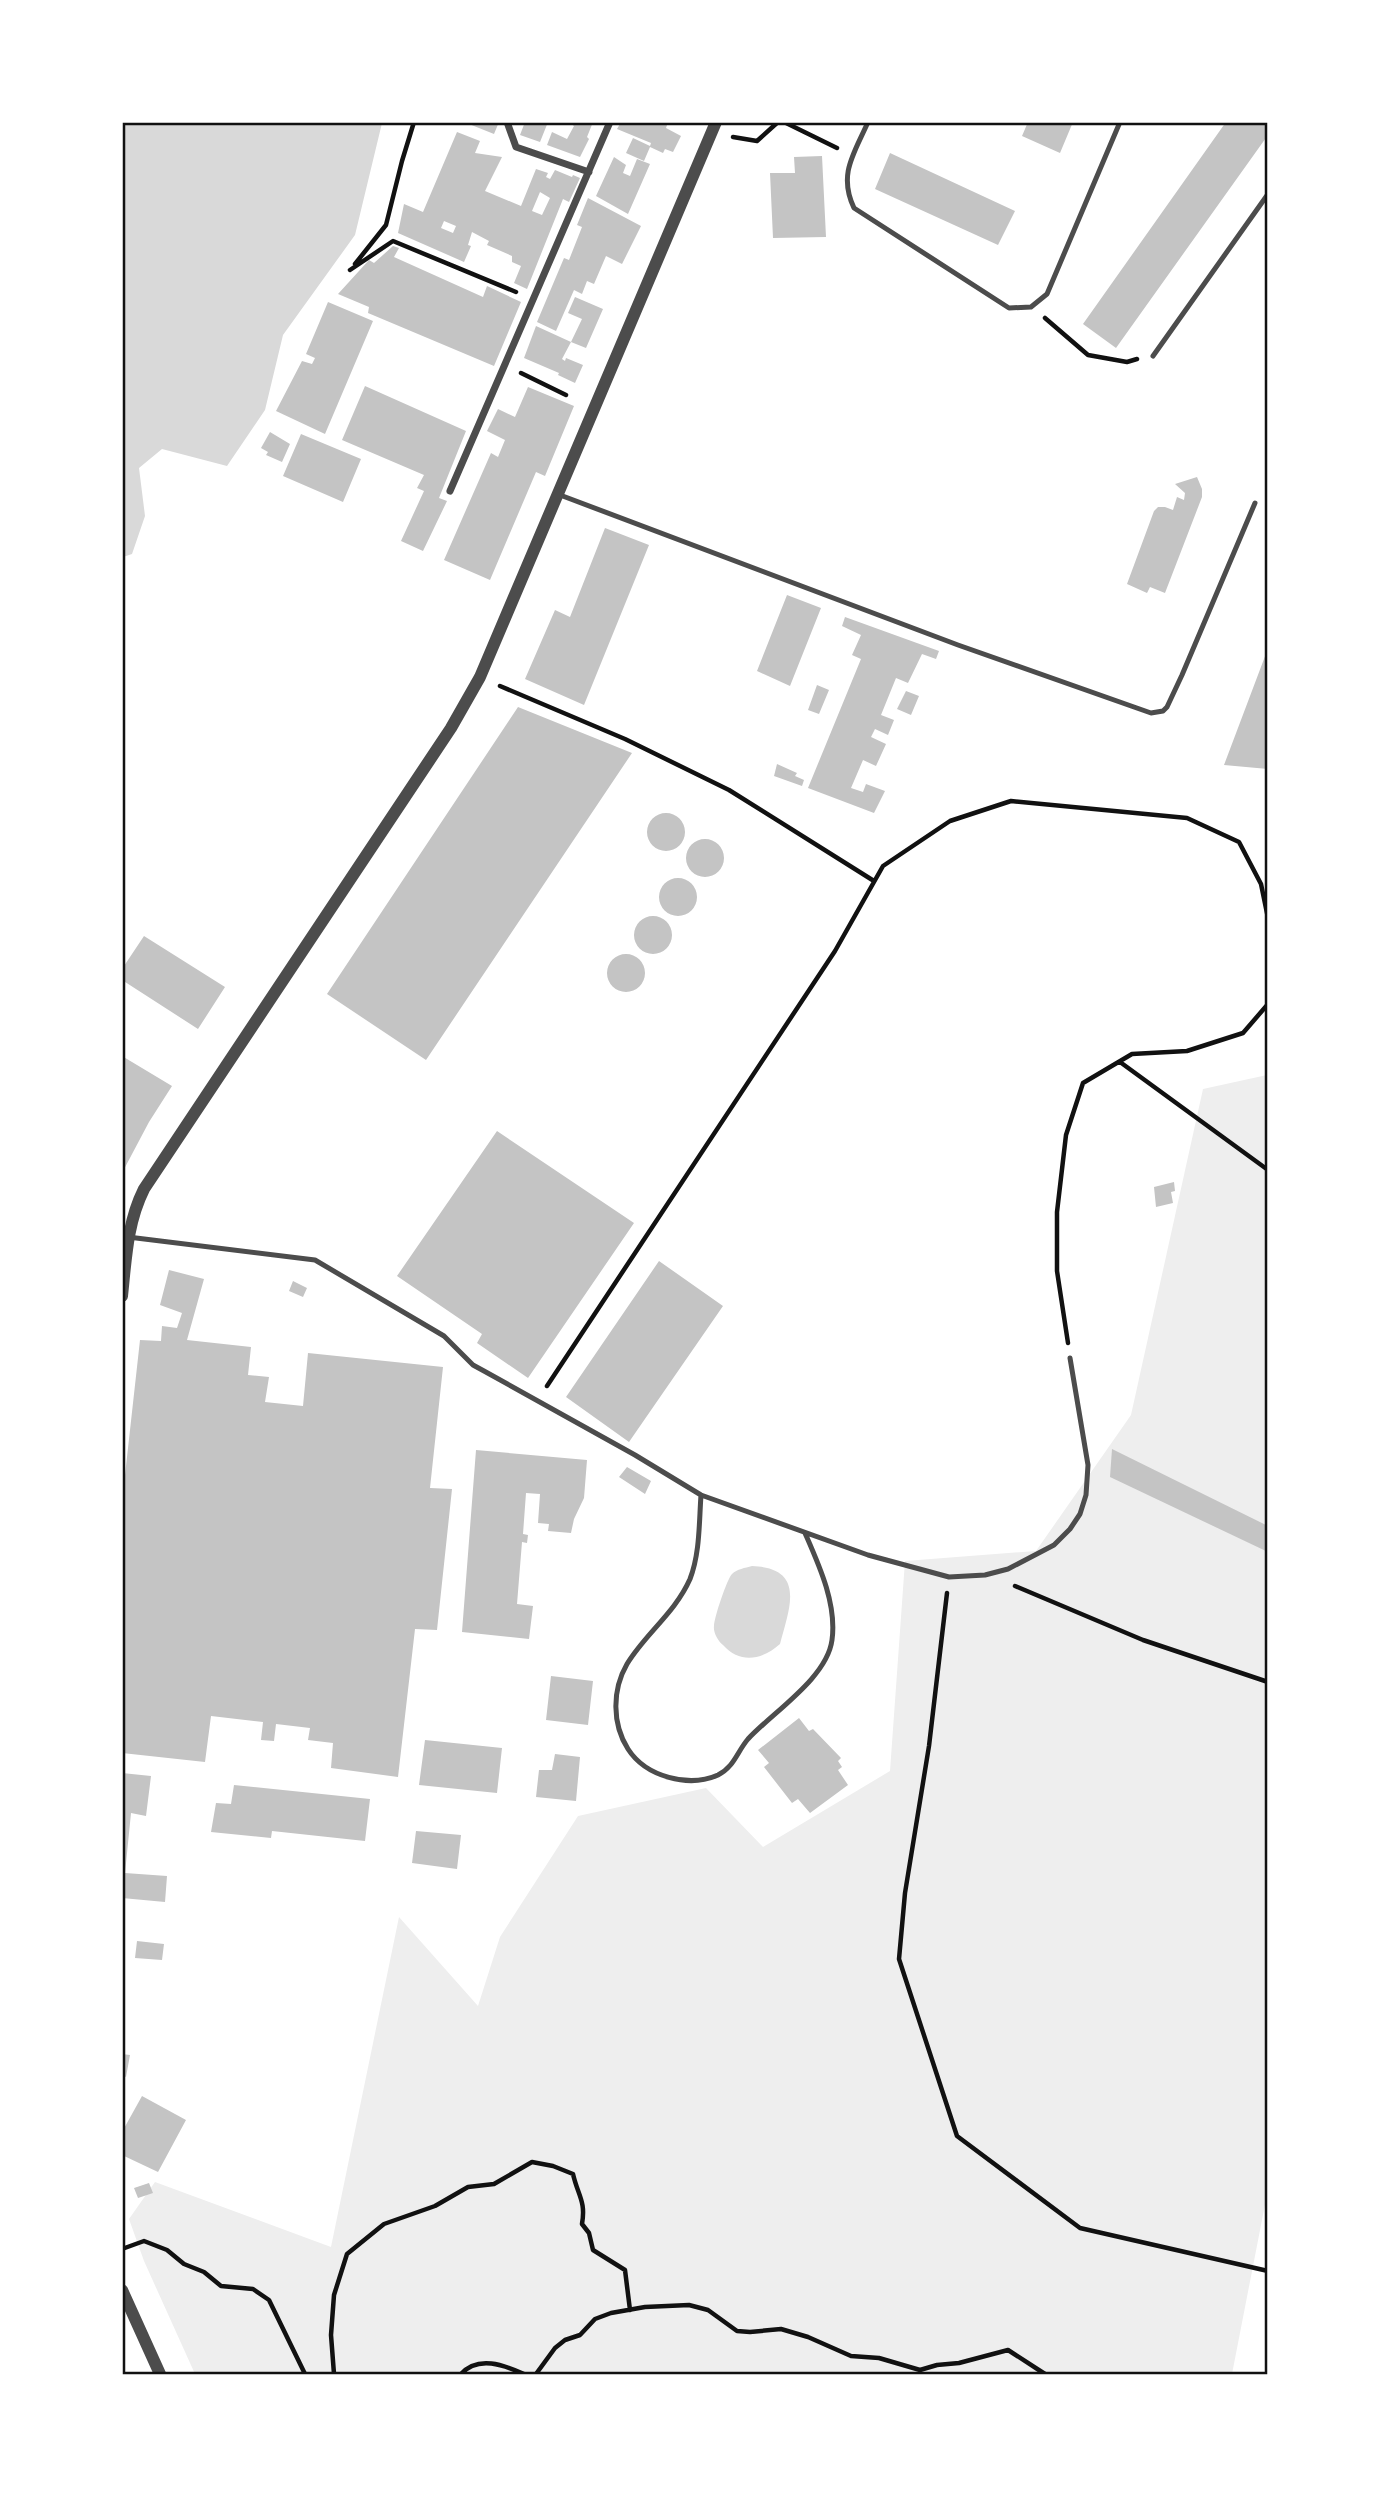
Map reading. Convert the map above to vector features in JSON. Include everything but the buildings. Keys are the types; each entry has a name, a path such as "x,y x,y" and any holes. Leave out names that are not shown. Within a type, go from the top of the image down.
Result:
{"street":[{"path":"507,122 516,147 589,173"},
{"path":"450,491 610,122"},
{"path":"122,1296 125,1237 138,1200 451,728 480,677 714,128"},
{"path":"122,2290 160,2375"}],"lane":[{"path":"868,122 845,176 847,193 853,208 1009,308 1031,307 1047,293 1120,122"},
{"path":"1153,356 1268,194"},
{"path":"556,494 958,645 1146,712 1163,711 1182,675 1255,503"},
{"path":"125,1237 315,1261 444,1336 473,1364 701,1495 868,1555 950,1577 985,1575 1008,1569 1054,1545 1080,1514 1086,1495 1088,1465 1070,1358"},
{"path":"701,1495 696,1562 690,1579 671,1610 628,1663 617,1694 617,1724 629,1751 640,1763 664,1776 680,1780 706,1779 721,1773 732,1764 748,1739 815,1675 825,1660 833,1638 830,1603 805,1533"}],"path":[{"path":"414,122 386,225 350,270 393,241 534,299"},
{"path":"714,128 757,141 778,122"},
{"path":"784,122 853,157"},
{"path":"1031,307 1088,355 1127,362 1153,356"},
{"path":"504,365 566,395"},
{"path":"480,677 625,739 729,790 874,881"},
{"path":"537,1401 835,951 883,866 950,821 1011,801 1187,818 1239,842 1261,884 1268,918"},
{"path":"1070,1358 1057,1271 1057,1212 1066,1135 1083,1083 1132,1054 1187,1051 1243,1033 1268,1004"},
{"path":"1120,1062 1268,1170"},
{"path":"950,1577 929,1746 905,1893 899,1959 957,2136 1080,2228 1268,2271"},
{"path":"1004,1585 1018,1587 1143,1640 1268,1682"},
{"path":"334,2375 331,2335 334,2295 347,2254 384,2224 435,2206 468,2187 494,2184 532,2162 573,2174 585,2206 582,2224 589,2233 593,2250 625,2270 630,2310"},
{"path":"122,2249 144,2241 167,2250 184,2264 204,2272 220,2286 253,2289 269,2300 288,2334 305,2375"},
{"path":"536,2375 555,2348 565,2340 580,2335 595,2319 630,2310 689,2305 708,2310 737,2331 781,2329 808,2337 851,2356 879,2358 920,2370 1008,2350 1045,2375"},
{"path":"461,2375 475,2364 498,2363 524,2375"}],"shaded area":[{"path":"123,122 382,123 355,235 283,335 265,410 227,466 162,449 139,468 145,516 132,554 123,557"},
{"path":"1267,1075 1268,2189 1232,2374 195,2374 144,2261 129,2219 155,2182 331,2247 399,1917 478,2006 500,1937 578,1816 706,1788 763,1847 890,1771 905,1561 1036,1551 1131,1415 1203,1089"},
{"path":"752,1566 769,1568 781,1574 787,1582 790,1604 780,1644 766,1654 751,1658 730,1651 718,1639 714,1628 718,1607 730,1577 736,1571"}]}
